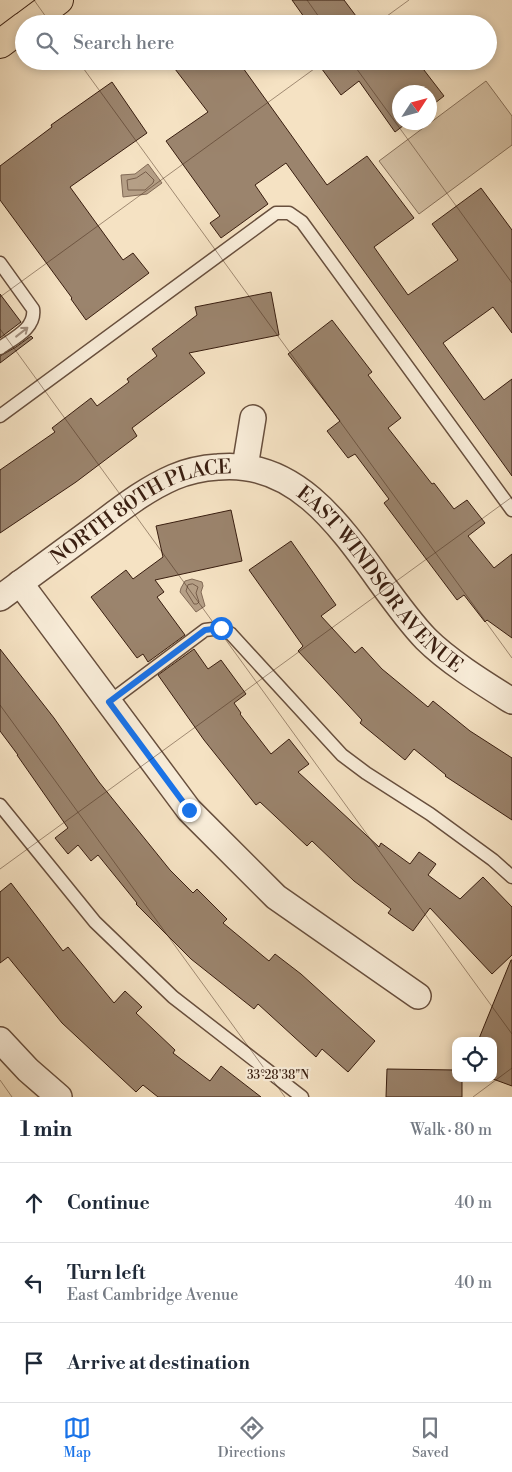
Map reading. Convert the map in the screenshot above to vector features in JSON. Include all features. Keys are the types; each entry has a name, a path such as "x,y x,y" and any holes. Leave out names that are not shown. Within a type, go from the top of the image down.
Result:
{"main road":[{"path":"39,15 59,0"},
{"path":"0,44 15,33"}],"street":[{"name":"NORTH 80TH PLACE","path":"0,598 144,492 174,477 201,468 245,467 253,418"},
{"name":"EAST WINDSOR AVENUE","path":"245,467 262,471 291,483 316,503 339,526 427,640 467,671 512,701"},
{"path":"20,583 189,810 276,898 418,996"},
{"path":"0,1040 28,1070 59,1097"}],"lane":[{"path":"0,416 276,213 289,213 302,222 512,510"},
{"path":"0,264 33,309 34,318 26,330 0,348"},
{"path":"109,702 205,630 221,628 232,634 342,755 485,854 512,877"},
{"path":"0,805 95,922 173,997 302,1097"}],"shaded area":[{"path":"486,81 512,116 512,145 419,214 379,161 420,130 437,130 437,118"}],"water":[{"path":"148,164 162,183 147,194 123,197 121,175 135,174"},
{"path":"192,579 202,582 203,586 201,592 205,606 196,612 180,592 185,581"}],"building":[{"path":"292,0 344,0 355,15 303,15"},
{"path":"176,70 244,70 327,185 367,156 414,218 374,247 408,295 458,260 432,224 481,188 512,230 512,333 493,307 443,343 484,400 512,379 512,476 286,163 255,185 268,204 221,238 210,223 220,216 166,141 208,112"},
{"path":"323,70 424,70 436,85 392,85 392,128 359,81 341,95"},
{"path":"112,82 147,133 70,187 123,260 133,253 149,273 86,320 0,200 0,166 52,127 51,125"},
{"path":"437,87 444,96 437,102"},
{"path":"271,292 279,335 189,353 205,373 132,428 137,436 76,482 0,533 0,470 55,432 52,428 91,398 97,406 129,382 127,379 157,356 152,349 197,315 195,307"},
{"path":"0,294 21,322 0,338"},
{"path":"332,320 372,372 368,375 401,418 388,428 454,509 467,500 485,523 468,536 494,568 512,554 512,638 487,620 485,622 464,595 457,600 384,503 389,499 355,454 348,458 327,431 340,421 288,354"},
{"path":"31,336 33,338 0,363 0,356"},
{"path":"231,510 242,561 155,580 164,592 157,597 185,635 148,662 143,654 137,658 91,597 126,570 133,579 163,557 156,526"},
{"path":"291,541 336,605 321,616 355,653 362,647 382,669 428,707 433,701 470,731 512,758 512,820 445,776 414,749 405,760 360,723 362,720 298,651 303,646 249,570"},
{"path":"0,649 54,718 99,782 170,870 193,893 197,889 227,919 223,923 269,961 275,954 301,974 375,1041 348,1072 322,1049 316,1057 258,1004 254,1009 191,959 136,904 98,855 91,861 78,845 68,854 55,838 68,828 0,731"},
{"path":"194,649 208,669 221,660 246,694 234,703 240,714 271,754 289,739 309,764 298,772 379,847 381,843 410,864 419,852 436,864 428,875 460,899 483,877 512,907 512,955 492,974 430,908 413,931 388,913 391,909 354,881 312,841 307,846 260,802 256,805 204,740 158,675"},
{"path":"11,883 63,951 68,947 114,1003 125,991 142,1007 136,1013 175,1050 173,1053 210,1081 221,1066 261,1097 158,1097 143,1085 136,1092 62,1023 8,957 0,963 0,892"},
{"path":"512,960 512,1086 497,1080 497,1037 480,1037"},
{"path":"387,1069 452,1070 452,1082 462,1082 462,1097 386,1097"}],"route":[{"path":"189,810 109,702 205,630 221,628"}]}
